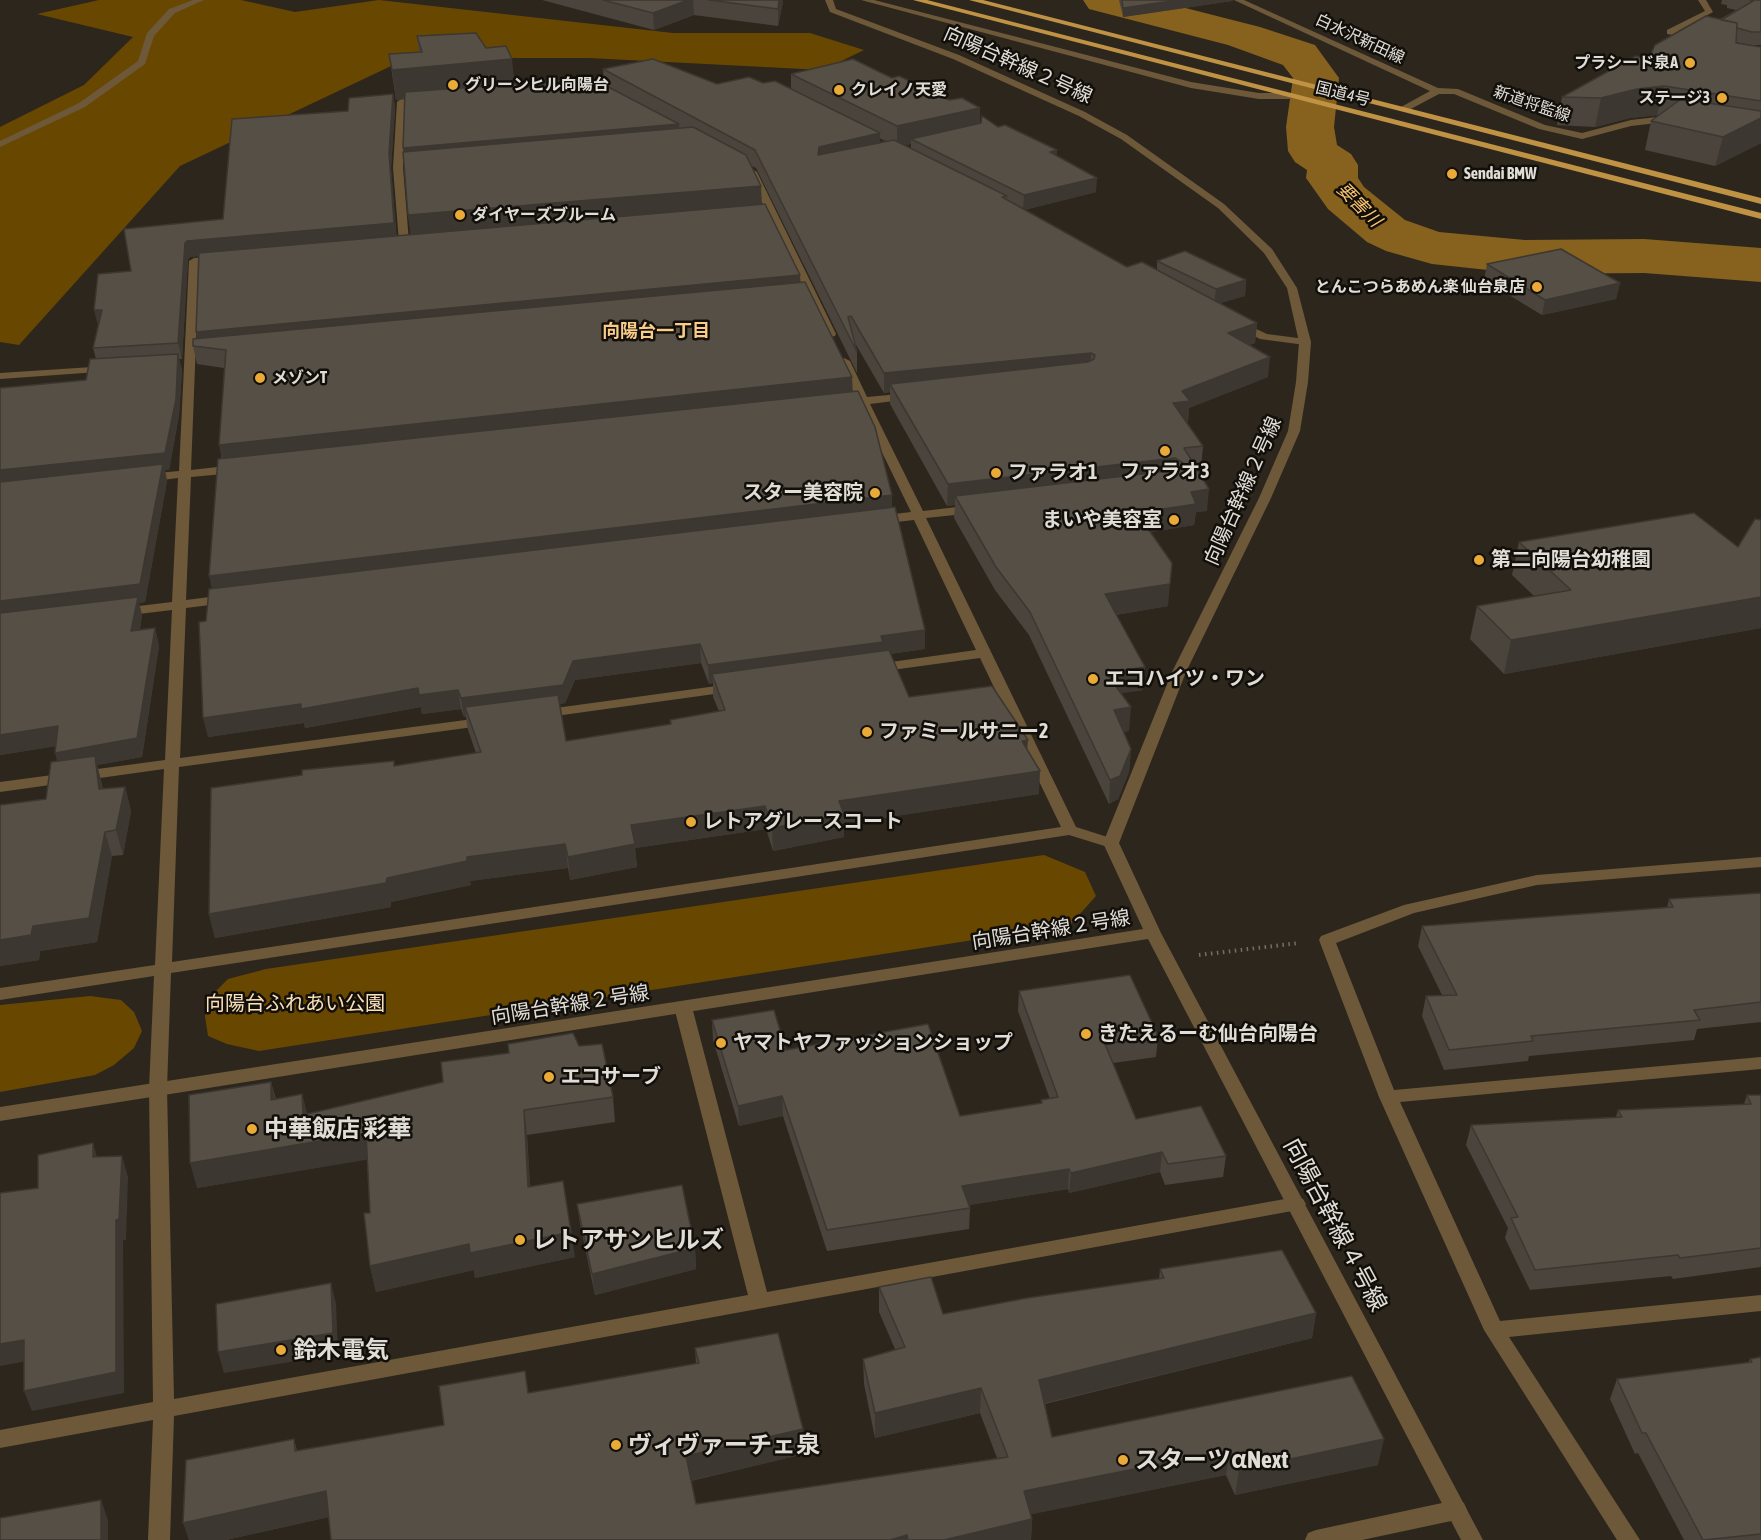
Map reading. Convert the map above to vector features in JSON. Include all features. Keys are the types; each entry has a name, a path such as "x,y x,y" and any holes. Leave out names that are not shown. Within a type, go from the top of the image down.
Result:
{"highway":[{"name":"国道4号","path":"917,0 1761,216"},
{"name":"国道4号","path":"973,0 1761,201"}],"street":[{"path":"0,144 82,105 142,62 150,35 172,10 200,0"},
{"name":"向陽台幹線２号線","path":"0,1114 1153,933 1111,843 1179,672 1265,498 1294,431 1302,382 1305,342 1292,288 1268,251 1221,206 1158,159 1082,114 956,57 833,10 829,0"},
{"path":"865,0 1191,85 1258,96 1291,96"},
{"name":"白水沢新田線","path":"1238,0 1437,91"},
{"path":"1702,0 1709,12 1670,32 1704,39"},
{"path":"1404,109 1437,91"},
{"name":"新道将監線","path":"1437,91 1455,91 1542,127 1582,136 1631,123 1657,120 1680,123"},
{"path":"404,242 401,102 436,99"},
{"path":"743,167 752,172 766,211 805,293 837,347 1070,830"},
{"path":"159,1540 164,1410 158,1089 194,261 229,258"},
{"path":"1222,316 1264,337 1305,342"},
{"path":"0,376 118,369"},
{"path":"839,404 922,395"},
{"path":"138,479 244,468"},
{"path":"860,522 988,507"},
{"path":"107,614 237,598"},
{"path":"867,669 985,653"},
{"path":"525,716 749,685"},
{"path":"0,787 502,719"},
{"path":"0,994 1070,830 1111,843"},
{"path":"1629,1540 1494,1330 1388,1097 1327,940 1410,909 1537,880 1761,862"},
{"name":"向陽台幹線４号線","path":"1153,933 1472,1540"},
{"path":"683,1007 759,1302"},
{"path":"1388,1097 1761,1063"},
{"path":"0,1439 1296,1204"},
{"path":"1494,1330 1761,1302"},
{"path":"1316,1540 1456,1510"}],"path":[{"path":"1167,958 1327,940"}],"green space":[{"path":"99,0 241,0 295,12 379,0 673,33 810,33 864,50 823,70 589,58 408,58 180,166 19,345 0,342 0,127 84,85 133,37 37,14"},
{"name":"向陽台ふれあい公園","path":"1044,855 1085,872 1096,896 1070,925 259,1051 227,1044 208,1036 205,1016 209,998 228,979 266,969"},
{"path":"90,996 121,1000 134,1012 142,1031 134,1048 114,1065 95,1075 0,1092 0,1005"}],"building":[{"path":"603,0 688,0 653,13"},
{"path":"709,0 779,0 778,9"},
{"path":"1122,0 1179,0 1123,8"},
{"path":"1750,0 1761,0 1761,32 1737,28 1737,23 1721,20 1753,1"},
{"path":"1706,16 1737,23 1736,43 1761,47 1761,101 1664,86 1637,89 1601,98 1562,97 1636,56 1648,60 1655,45"},
{"path":"476,33 486,48 506,46 512,59 392,70 389,54 422,52 417,36"},
{"path":"653,59 717,84 749,77 763,83 775,81 880,133 819,147 818,155 894,140 1007,196 1002,197 1127,267 1142,262 1257,323 1228,333 1270,357 1182,391 1190,401 1173,403 1203,446 1184,448 1209,489 1191,492 1196,504 1137,513 1172,563 1170,584 1105,594 1145,667 1106,673 1131,707 1114,710 1131,749 1120,776 1110,780 1030,612 996,567 955,496 1175,470 1183,463 1175,458 948,484 890,384 1088,362 1094,359 1095,355 1091,353 884,373 851,316 848,317 857,352 755,150 603,69"},
{"path":"853,59 892,78 899,76 949,100 962,98 980,108 897,126 791,74"},
{"path":"593,79 679,124 403,148 405,92 517,84 519,89 558,81"},
{"path":"393,94 389,153 394,223 187,241 185,243 178,343 93,348 102,310 94,310 98,274 131,271 124,229 223,219 232,119 348,111 349,98"},
{"path":"1681,99 1761,111 1761,118 1723,137 1651,121"},
{"path":"982,116 998,127 1005,125 1057,150 1050,152 1097,178 1024,195 911,139 981,123"},
{"path":"693,127 746,155 761,186 408,215 403,152"},
{"path":"765,204 800,275 196,332 199,253"},
{"path":"1561,249 1620,283 1545,300 1487,264"},
{"path":"1185,251 1246,280 1216,289 1157,261"},
{"path":"805,282 852,377 219,445 226,350 193,346 193,339"},
{"path":"178,354 176,399 165,453 0,470 0,388 86,380 90,359"},
{"path":"858,391 875,427 892,495 209,576 218,459"},
{"path":"163,464 140,584 0,601 0,482"},
{"path":"895,507 925,630 881,636 883,642 708,665 700,644 573,661 563,685 461,698 458,690 419,695 418,688 301,709 301,704 203,718 199,622 206,621 209,589"},
{"path":"1694,513 1738,547 1755,519 1761,520 1761,597 1511,640 1477,606 1571,590 1519,542"},
{"path":"138,597 131,631 155,628 137,738 55,753 58,726 0,735 0,613"},
{"path":"889,650 909,697 992,686 1028,740 1022,741 1040,771 839,801 844,814 772,828 765,806 631,825 635,844 568,857 565,844 467,857 467,861 387,878 386,883 209,914 211,788 302,775 302,770 394,761 394,766 481,752 465,707 558,695 566,741 671,724 670,720 725,710 712,674"},
{"path":"95,756 99,789 125,787 116,830 105,832 89,918 33,926 31,935 0,940 0,805 46,799 51,762"},
{"path":"1761,893 1761,1002 1694,1010 1700,1020 1531,1036 1533,1041 1449,1050 1426,996 1457,995 1422,926 1673,907 1669,899"},
{"path":"1130,975 1158,1036 1105,1044 1136,1119 1201,1106 1226,1156 1168,1164 1162,1152 1071,1173 1069,1169 962,1186 970,1208 827,1230 782,1096 738,1106 712,1020 774,1010 786,1050 928,1024 960,1116 1042,1103 1041,1100 1058,1097 1019,991"},
{"path":"573,1033 579,1046 602,1044 613,1097 524,1110 528,1187 563,1181 571,1232 470,1253 469,1244 370,1266 364,1213 370,1213 366,1133 190,1163 189,1095 271,1082 271,1100 302,1094 303,1115 443,1082 441,1062 509,1053 508,1044"},
{"path":"1747,1095 1761,1095 1761,1248 1680,1258 1678,1255 1535,1270 1511,1218 1518,1217 1471,1125 1622,1117 1618,1110 1751,1104"},
{"path":"93,1143 93,1157 122,1156 119,1219 116,1220 116,1372 24,1391 24,1340 0,1344 0,1193 38,1188 38,1155"},
{"path":"682,1185 695,1248 592,1274 577,1204"},
{"path":"1282,1250 1316,1313 1039,1380 1052,1437 1352,1376 1384,1439 1239,1470 1230,1450 1024,1491 1032,1519 944,1540 908,1540 907,1535 890,1540 331,1540 326,1491 183,1523 186,1460 294,1439 295,1451 444,1425 439,1386 525,1371 528,1393 699,1363 695,1348 778,1333 803,1429 686,1456 696,1504 1008,1457 981,1388 875,1413 863,1359 905,1347 879,1287 931,1277 943,1314 1027,1298 1164,1278 1160,1269"},
{"path":"331,1283 333,1333 218,1352 216,1304"},
{"path":"1761,1357 1761,1534 1703,1540 1646,1433 1642,1433 1617,1379 1752,1362 1750,1359"},
{"path":"101,1500 101,1540 0,1540 0,1518"}],"waterway":[{"name":"要害川","path":"1104,0 1244,36 1299,55 1316,78 1310,127 1313,151 1333,165 1332,178 1346,198 1386,231 1405,239 1432,248 1525,257 1644,256 1761,265"}],"place":[{"name":"プラシード泉A","path":"1690,63"},
{"name":"グリーンヒル向陽台","path":"453,85"},
{"name":"クレイノ天愛","path":"839,90"},
{"name":"ステージ3","path":"1722,98"},
{"name":"Sendai BMW","path":"1452,174"},
{"name":"ダイヤーズブルーム","path":"460,215"},
{"name":"とんこつらあめん楽 仙台泉店","path":"1537,287"},
{"name":"メゾンT","path":"260,378"},
{"name":"ファラオ3","path":"1165,451"},
{"name":"ファラオ1","path":"996,473"},
{"name":"スター美容院","path":"875,493"},
{"name":"まいや美容室","path":"1174,520"},
{"name":"第二向陽台幼稚園","path":"1479,560"},
{"name":"エコハイツ・ワン","path":"1093,679"},
{"name":"ファミールサニー2","path":"867,732"},
{"name":"レトアグレースコート","path":"691,822"},
{"name":"きたえるーむ仙台向陽台","path":"1086,1034"},
{"name":"ヤマトヤファッションショップ","path":"721,1043"},
{"name":"エコサーブ","path":"549,1077"},
{"name":"中華飯店 彩華","path":"252,1129"},
{"name":"レトアサンヒルズ","path":"520,1240"},
{"name":"鈴木電気","path":"281,1350"},
{"name":"ヴィヴァーチェ泉","path":"616,1445"},
{"name":"スターツαNext","path":"1123,1460"}],"district":[{"name":"向陽台一丁目","path":"656,331"}]}
